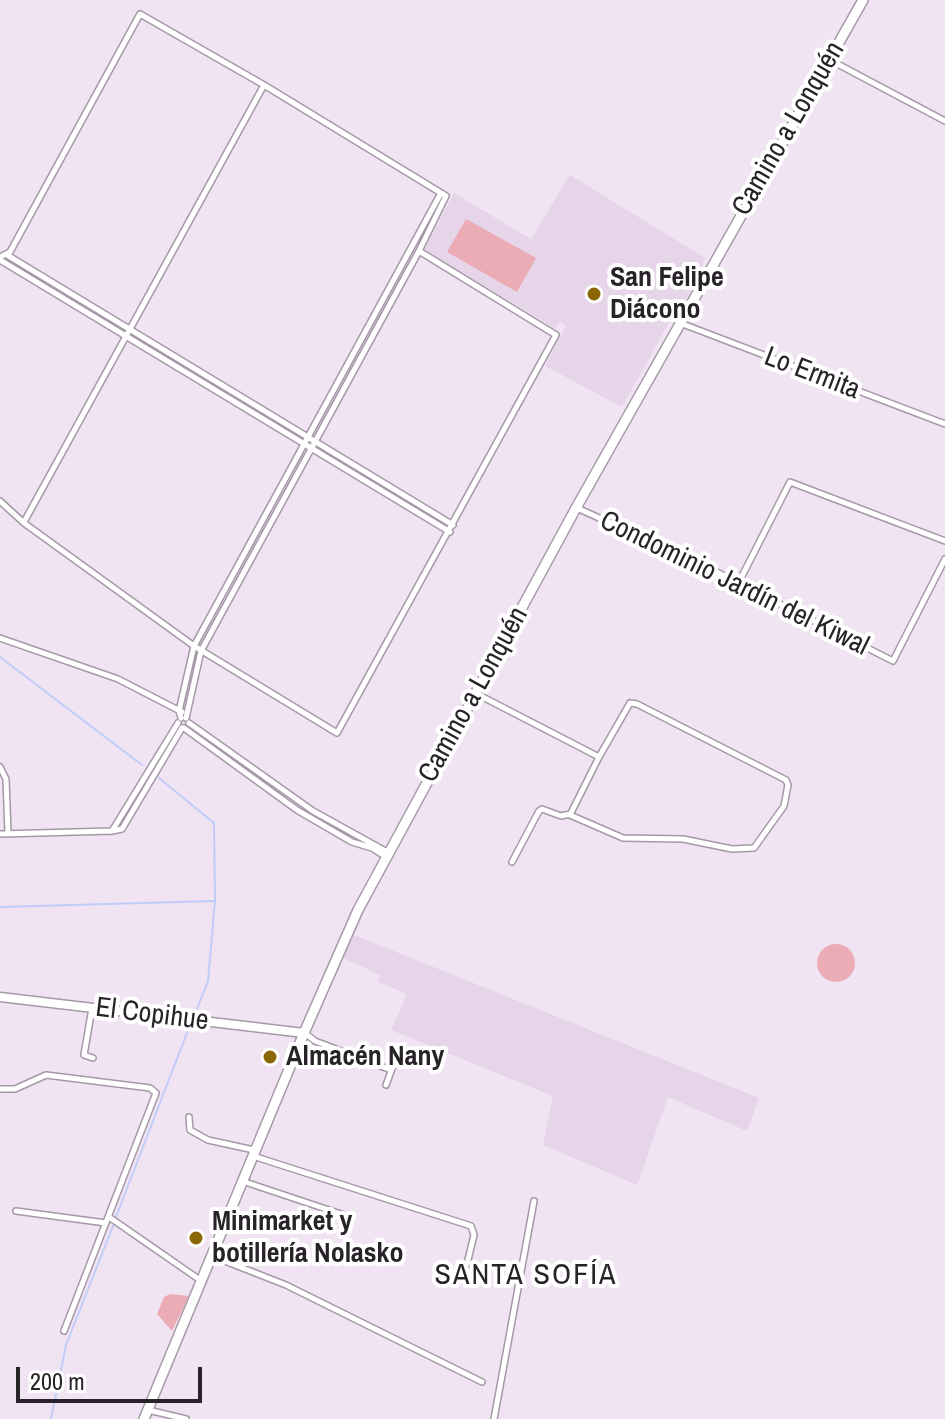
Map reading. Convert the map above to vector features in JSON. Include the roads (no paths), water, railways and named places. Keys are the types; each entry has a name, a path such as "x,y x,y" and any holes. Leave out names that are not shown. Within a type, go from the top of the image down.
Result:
{"main road":[{"name":"Camino a Lonquén","path":"145,1415 353,920 576,508 863,0"},
{"name":"El Copihue","path":"0,997 304,1033"}],"street":[{"path":"2,258 140,14 443,194"},
{"path":"829,59 945,121"},
{"path":"24,523 264,85"},
{"path":"0,834 118,831 124,826 183,720 201,651 419,251 443,194"},
{"path":"183,720 194,646 443,194"},
{"path":"0,501 24,523 201,651 337,733 556,335 419,251"},
{"path":"2,258 131,331 453,525"},
{"path":"2,258 303,445 450,532"},
{"name":"Lo Ermita","path":"679,323 945,424"},
{"path":"739,582 790,482 945,541"},
{"name":"Condominio Jardín del Kiwal","path":"576,508 739,582 893,661 945,559"},
{"path":"0,638 118,679 183,720 305,806 388,855"},
{"path":"475,693 599,757"},
{"path":"512,862 539,811 542,809 562,817 570,814 626,708 634,703 784,778 788,785 786,801 756,846 748,850 687,839 623,838 570,814"},
{"path":"0,767 6,775 8,833"},
{"path":"92,1008 84,1056 93,1058"},
{"path":"304,1033 315,1041 391,1070"},
{"path":"386,1085 397,1055"},
{"path":"0,1089 15,1089 46,1075 154,1090 156,1097 64,1331"},
{"path":"189,1117 190,1130 208,1140 471,1226 474,1235 467,1264"},
{"path":"242,1181 350,1217"},
{"path":"494,1419 534,1201"},
{"path":"16,1211 107,1220 201,1280"},
{"path":"212,1255 286,1285 482,1382"},
{"path":"145,1415 186,1419"}],"waterway":[{"path":"0,657 142,765"},
{"path":"159,778 214,823 215,900 208,981 195,1014"},
{"path":"0,907 214,901"},
{"path":"116,1217 190,1025"},
{"path":"51,1419 66,1345 113,1226"}],"place":[{"name":"San Felipe Diácono","path":"594,294"},
{"name":"Almacén Nany","path":"270,1057"},
{"name":"Minimarket y botillería Nolasko","path":"196,1238"}],"district":[{"name":"SANTA SOFÍA","path":"526,1276"}]}
